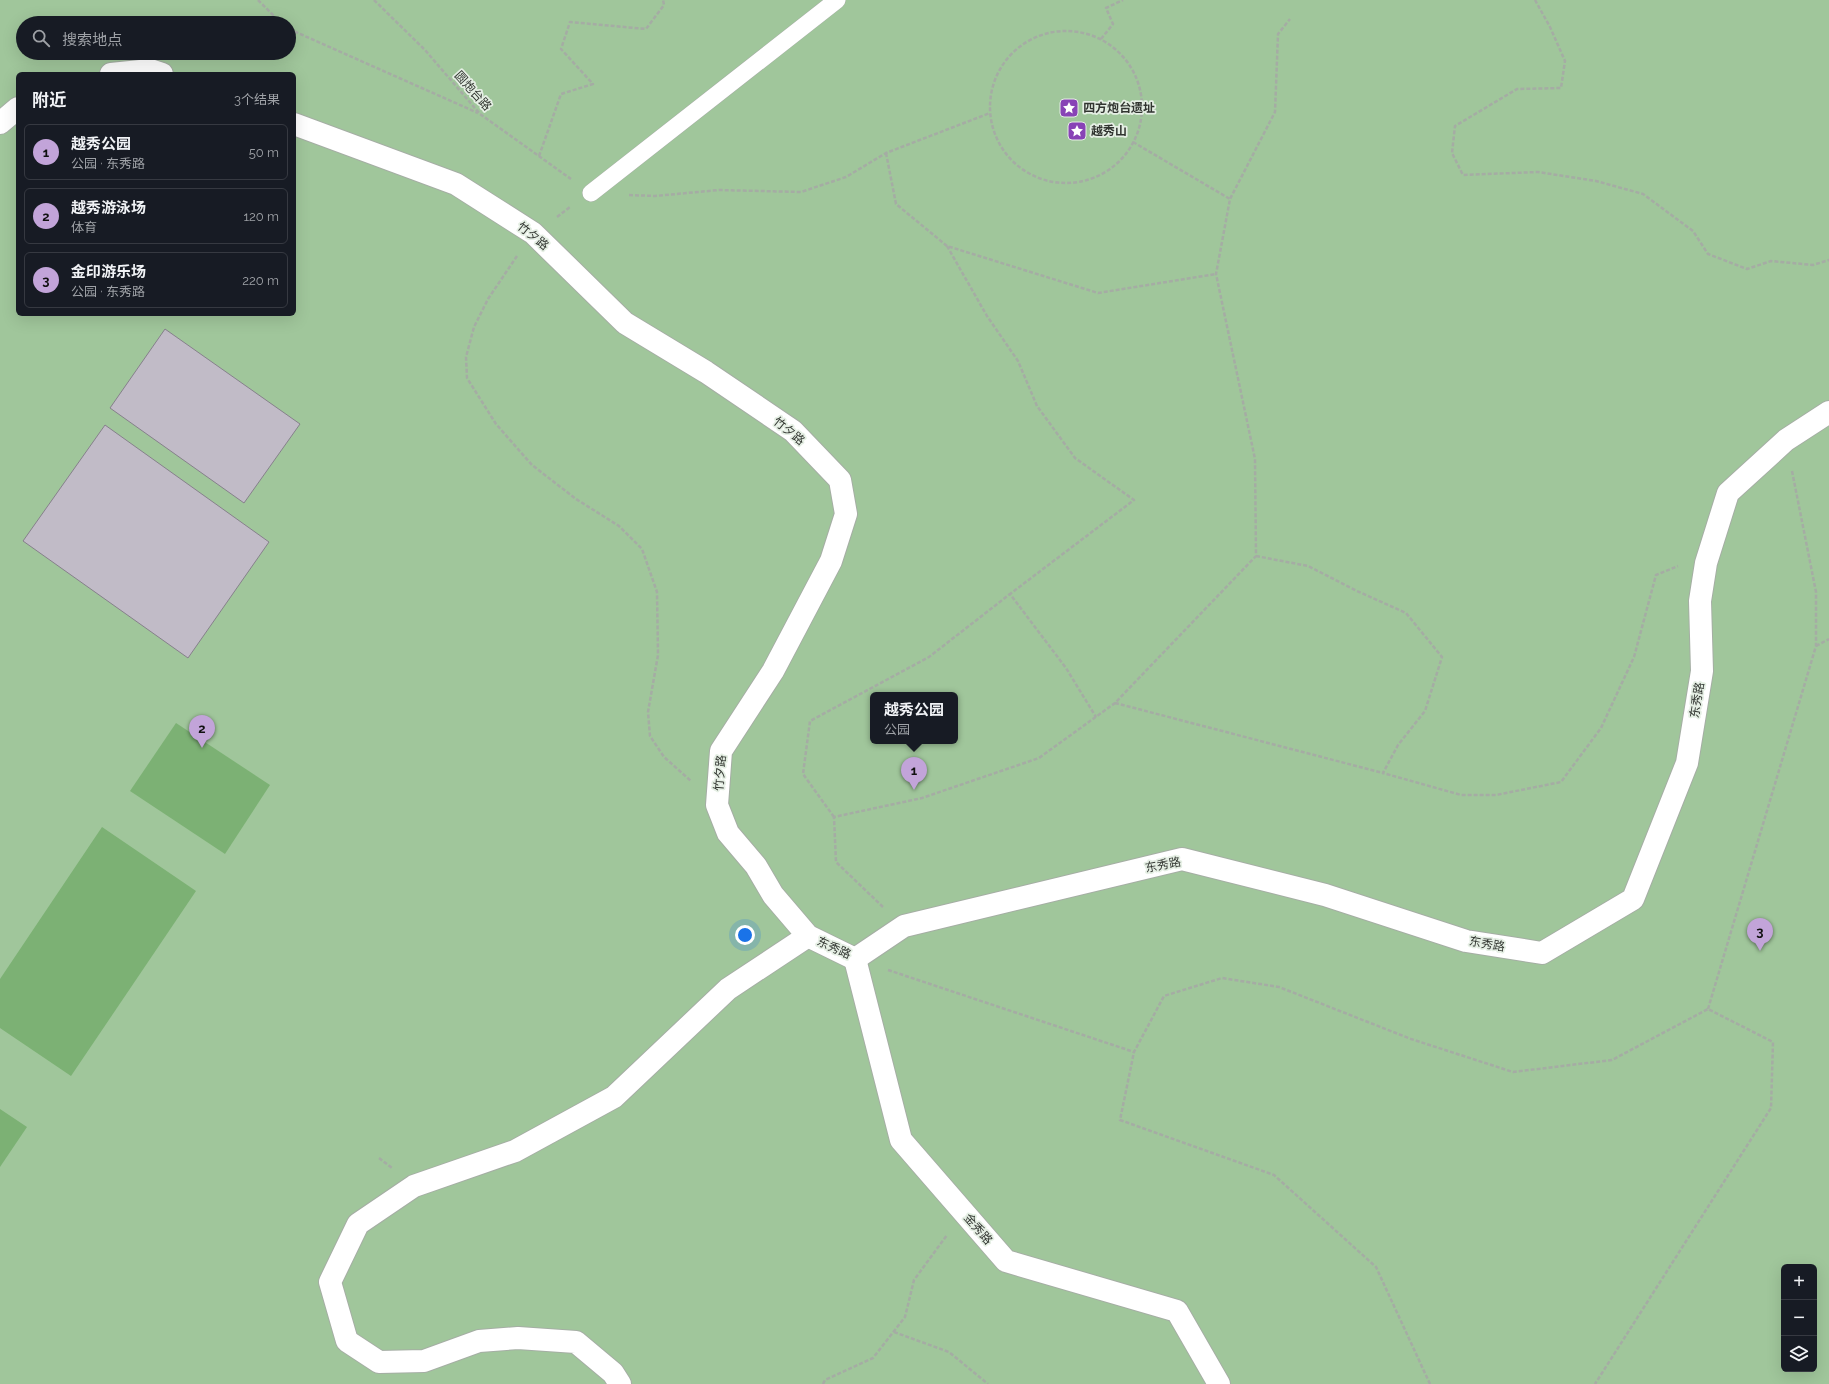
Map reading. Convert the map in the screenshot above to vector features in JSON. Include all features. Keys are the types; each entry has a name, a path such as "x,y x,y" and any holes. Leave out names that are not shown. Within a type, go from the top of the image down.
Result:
{"street":[{"path":"130,72 150,70 156,72"},
{"path":"0,123 16,110"},
{"name":"竹夕路","path":"296,125 456,184 533,233 625,323 706,372 793,431 840,480 846,514 831,561 773,671 721,750 718,805 728,833 756,866 773,895 808,936"},
{"name":"东秀路","path":"808,936 855,959 904,926 1182,859 1325,895 1466,941 1542,954 1632,899 1687,763 1702,671 1700,601 1706,563 1728,493 1786,440 1829,412"},
{"path":"620,1384 613,1373 576,1342 518,1338 479,1340 424,1361 379,1362 347,1341 330,1282 358,1224 414,1186 515,1151 614,1097 728,989 808,936"},
{"name":"金秀路","path":"855,959 901,1140 1006,1261 1177,1311 1219,1384"}],"lane":[{"path":"591,193 837,0"}],"path":[{"path":"258,0 274,16"},
{"name":"圆炮台路","path":"374,0 425,50 480,114 591,193"},
{"path":"539,156 562,94 593,84 561,49 570,22 646,29 664,5 663,0"},
{"path":"1101,39 1112,24 1106,8 1123,0"},
{"path":"1535,0 1550,27 1565,61 1561,88 1517,89 1455,126 1452,153 1463,175 1538,172 1596,182 1643,194 1693,231 1708,254 1747,269 1771,262 1813,265 1829,260"},
{"path":"834,817 922,798 1039,758 1115,703 1256,556 1255,459 1216,274 1230,199 1275,112 1278,34 1290,18"},
{"path":"1056,31 1079,31 1101,39 1117,50 1130,65 1138,84 1142,103 1140,123 1133,142 1118,161 1098,176 1075,182 1050,181 1028,173 1009,158 996,137 990,113 991,90 1000,69 1014,50 1034,37 1056,31"},
{"path":"296,32 480,114"},
{"path":"718,805 664,757 650,736 648,712 658,655 657,592 642,549 619,526 576,499 532,465 496,424 467,378 466,357 474,327 488,299 533,233 591,193 656,196 719,190 801,192 846,177 886,153 990,113"},
{"path":"1133,142 1230,199"},
{"path":"886,153 896,204 947,246 987,316 1018,361 1037,406 1075,458 1134,500 929,657 810,721 803,774 834,817 836,862 904,926"},
{"path":"947,246 1098,293 1216,274"},
{"path":"1430,1384 1376,1267 1274,1175 1120,1120 1134,1052 1164,996 1222,978 1279,987 1411,1039 1514,1072 1612,1060 1708,1009 1816,646 1816,592 1786,440"},
{"path":"1256,556 1308,566 1357,591 1406,613 1442,656 1425,711 1398,745 1383,773"},
{"path":"1115,703 1383,773 1461,796 1496,796 1561,782 1601,728 1634,657 1656,576 1686,562 1706,563"},
{"path":"1010,594 1066,668 1096,717"},
{"path":"1816,646 1829,639"},
{"path":"855,959 1134,1052"},
{"path":"1595,1384 1771,1108 1773,1042 1708,1009"},
{"path":"823,1384 825,1380 873,1358 905,1317 914,1280 963,1212"},
{"path":"894,1332 949,1352 988,1384"}],"shaded area":[{"path":"0,0 1829,0 1829,1384 0,1384"},
{"path":"176,723 270,785 225,854 130,791"},
{"path":"102,827 196,891 71,1076 0,1028 0,979"},
{"path":"0,1109 27,1127 0,1167"}],"building":[{"path":"165,329 300,424 244,503 110,408"},
{"path":"105,425 269,542 188,658 23,541"}],"place":[{"name":"四方炮台遗址","path":"1069,108"},
{"name":"越秀山","path":"1077,131"},
{"name":"越秀游泳场","path":"202,748"},
{"name":"越秀公园","path":"914,790"},
{"name":"金印游乐场","path":"1760,951"}]}
